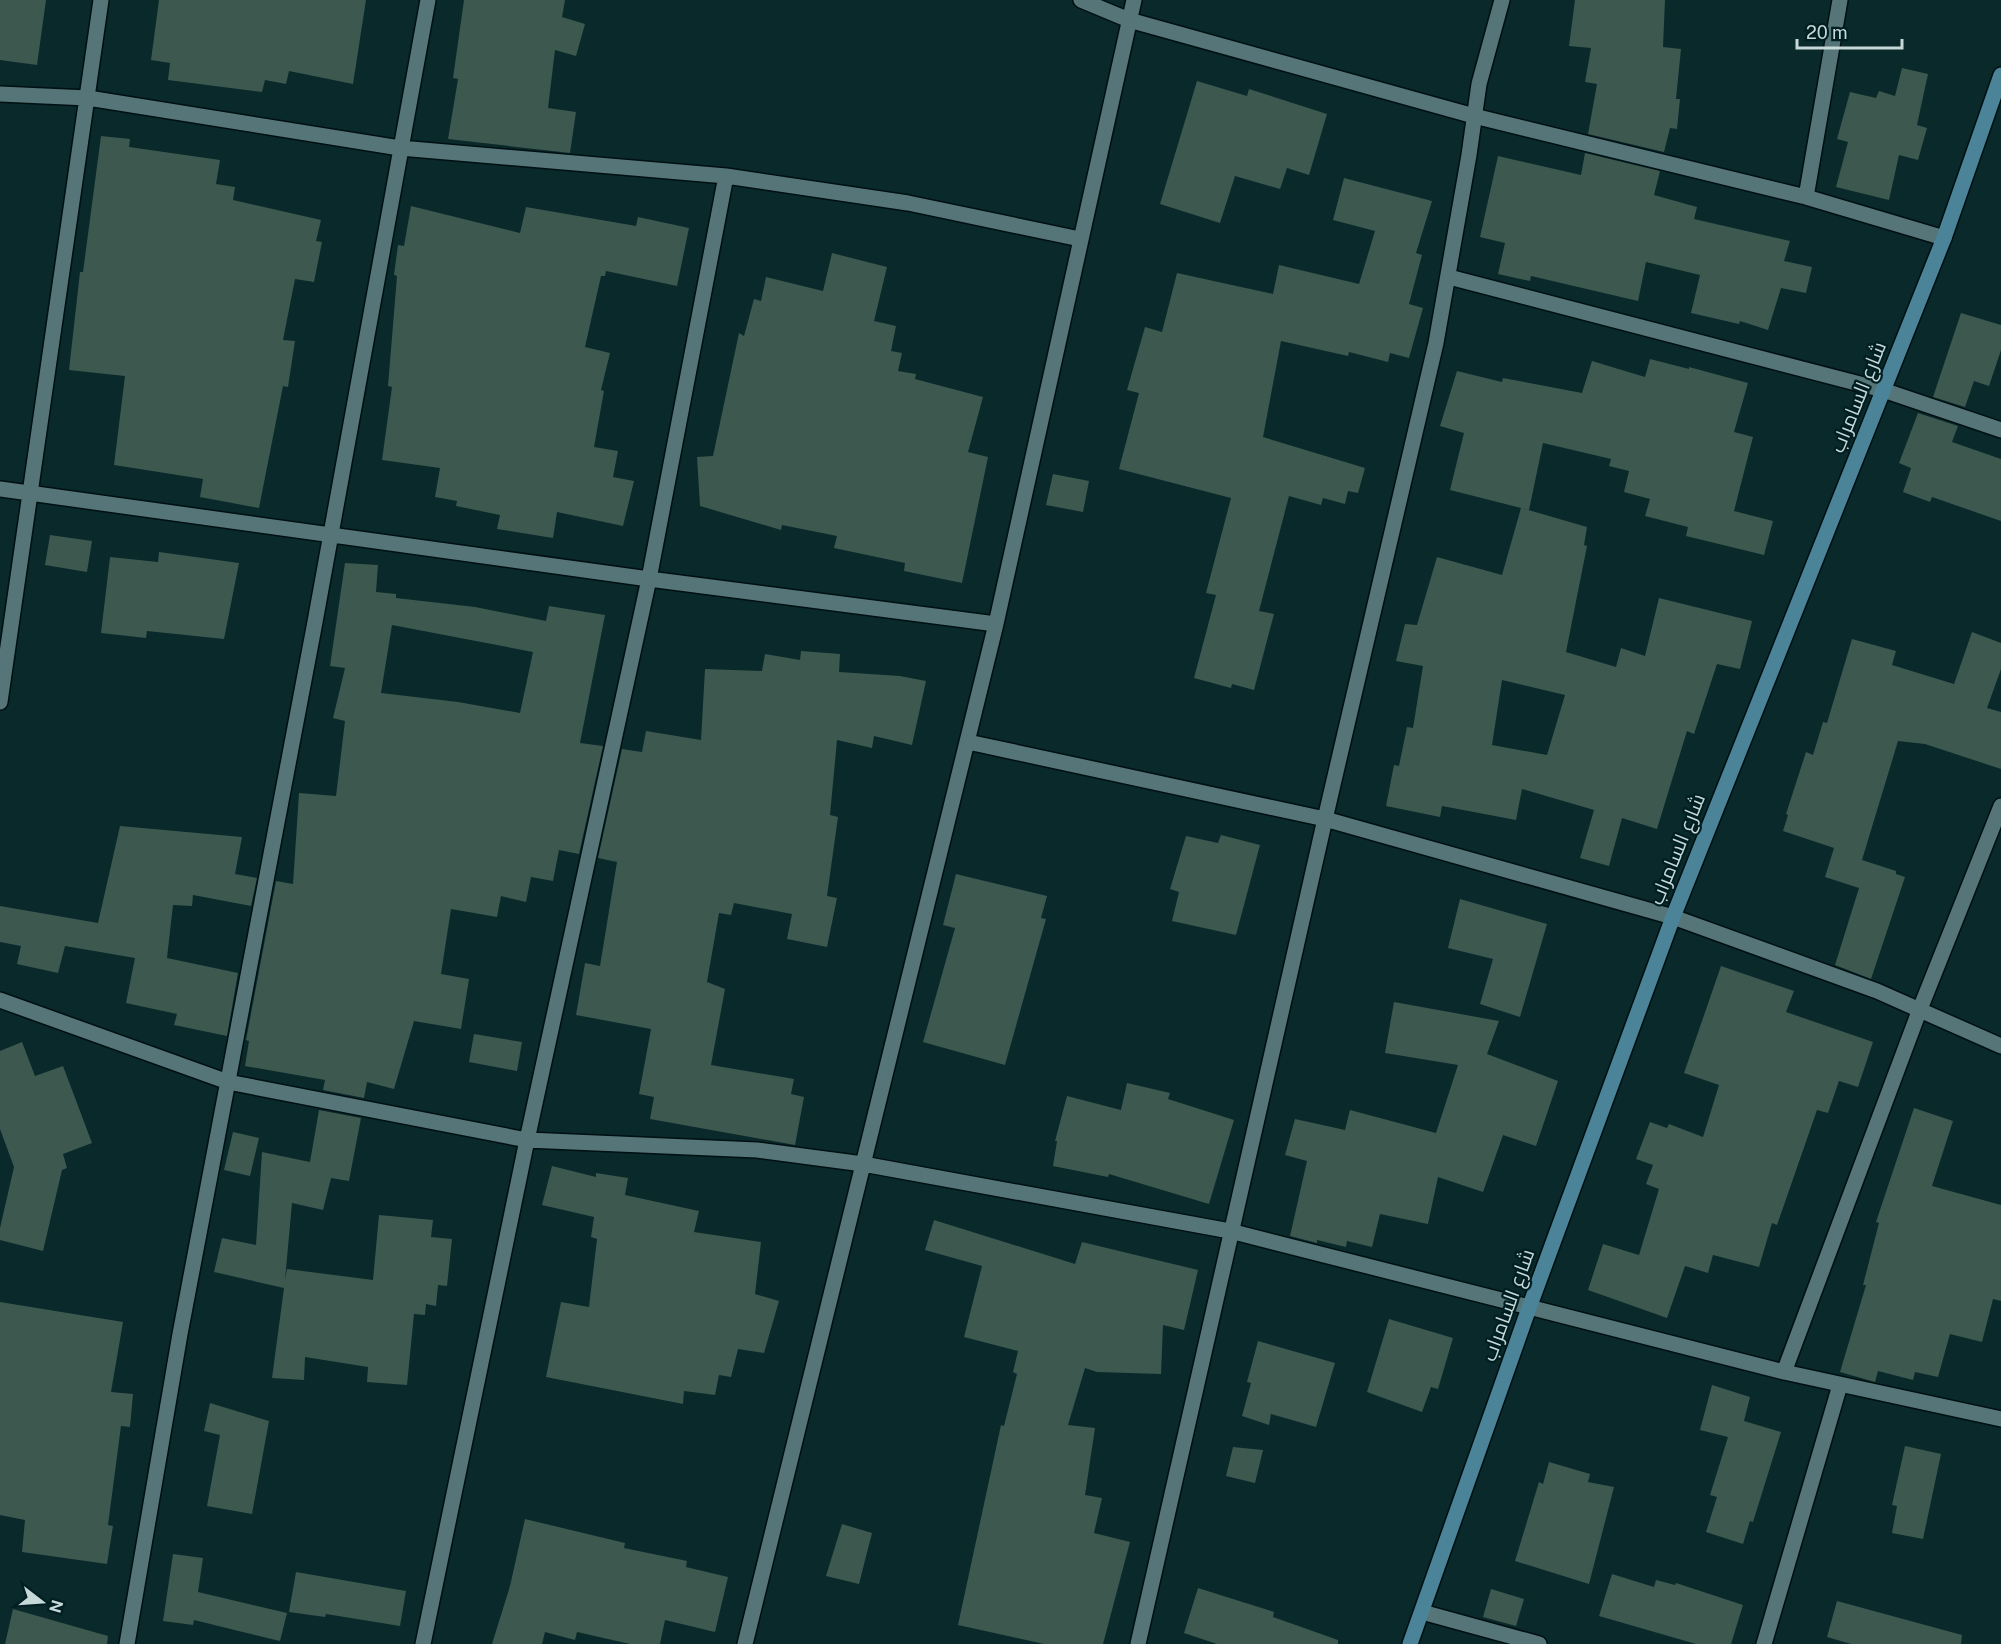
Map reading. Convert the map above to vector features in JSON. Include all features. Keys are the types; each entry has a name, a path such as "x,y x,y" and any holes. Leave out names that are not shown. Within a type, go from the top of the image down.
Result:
{"street":[{"path":"0,702 101,0"},
{"path":"127,1644 180,1334 331,533 428,0"},
{"path":"1081,0 1129,20 1474,116 1806,197 1944,238"},
{"path":"745,1644 996,624 1041,431 1080,239 1134,0"},
{"path":"1138,1644 1230,1231 1436,343 1449,277 1479,84 1502,0"},
{"path":"1806,197 1840,0"},
{"name":"شارع السامراب","path":"1410,1644 1529,1308 1673,917 1944,238 2001,75"},
{"path":"0,94 88,98 400,148 726,176 908,203 1080,239"},
{"path":"423,1644 527,1140 649,579 726,176"},
{"path":"1449,277 1883,390 2001,430"},
{"path":"0,489 331,533 649,579 996,624"},
{"path":"968,742 1325,819 1673,917 1920,1009 2001,1046"},
{"path":"1784,1372 1920,1009 2001,806"},
{"path":"0,1000 228,1082 527,1140 757,1150 863,1164 1230,1231 1784,1372 2001,1419"},
{"path":"1764,1644 1840,1385"},
{"path":"1422,1612 1539,1644"}],"building":[{"path":"0,0 46,0 37,65 0,60"},
{"path":"159,0 366,0 353,84 289,71 286,84 265,80 262,92 168,80 170,63 151,60"},
{"path":"464,0 565,0 562,17 585,24 576,56 555,50 548,108 576,112 570,153 448,139 458,79 453,78"},
{"path":"1575,0 1665,0 1663,47 1681,49 1676,99 1680,99 1677,129 1670,128 1664,152 1588,134 1597,84 1585,82 1591,48 1569,46"},
{"path":"1902,68 1928,74 1917,125 1927,128 1918,160 1899,155 1889,200 1836,187 1848,142 1837,139 1850,92 1876,98 1879,91 1895,96"},
{"path":"1197,81 1247,96 1249,89 1327,114 1309,175 1287,168 1280,189 1235,176 1220,223 1160,204"},
{"path":"101,136 130,139 129,147 220,160 216,184 235,187 233,200 321,220 316,241 322,242 314,282 295,279 283,340 295,341 288,387 283,386 259,508 200,497 203,479 114,465 125,376 69,370 80,272 83,272"},
{"path":"1585,153 1660,171 1654,195 1697,207 1694,219 1790,241 1784,261 1812,267 1806,293 1781,288 1768,330 1740,321 1739,324 1691,313 1700,275 1646,262 1638,301 1531,276 1530,281 1498,274 1505,243 1480,237 1498,156 1581,175"},
{"path":"1344,178 1432,201 1416,253 1422,255 1409,304 1423,308 1409,358 1390,353 1388,362 1349,352 1348,356 1281,341 1263,437 1365,468 1358,493 1348,491 1345,504 1323,498 1321,505 1289,496 1259,611 1274,614 1254,690 1232,684 1231,688 1194,678 1216,595 1206,593 1231,498 1119,469 1139,393 1127,390 1145,327 1162,332 1177,273 1273,294 1279,265 1359,284 1375,231 1333,220"},
{"path":"411,206 520,233 526,207 636,226 638,217 689,228 677,286 606,271 605,276 601,276 585,347 610,353 601,390 604,391 594,447 618,451 613,477 634,481 623,526 557,512 553,538 497,529 500,515 456,506 457,501 435,497 440,468 382,460 392,387 388,386 397,276 394,275 398,245 404,246"},
{"path":"832,253 887,267 874,321 896,326 891,351 902,353 898,371 916,374 915,379 983,397 968,452 988,457 962,583 904,571 905,563 834,548 837,536 782,525 781,530 700,506 697,457 713,456 739,333 744,336 754,299 761,301 766,277 823,291"},
{"path":"1961,313 2001,325 2001,350 1989,386 1974,381 1965,407 1933,397"},
{"path":"1650,359 1748,383 1734,432 1753,437 1734,511 1773,521 1764,555 1686,536 1688,527 1645,516 1650,499 1624,492 1629,471 1609,466 1611,459 1543,443 1529,510 1450,490 1464,433 1440,426 1457,371 1502,382 1503,378 1582,393 1592,361 1645,377"},
{"path":"1918,413 1958,426 1952,442 2001,459 2001,521 1932,497 1930,502 1903,492 1911,468 1899,463"},
{"path":"1053,474 1089,481 1083,512 1046,505"},
{"path":"1521,508 1587,527 1584,545 1587,546 1566,652 1616,667 1621,648 1645,656 1659,598 1752,621 1740,669 1717,664 1694,734 1687,731 1657,829 1622,818 1609,866 1580,858 1594,810 1522,789 1516,820 1442,806 1440,817 1386,806 1394,765 1399,766 1407,727 1413,728 1423,666 1396,661 1405,624 1417,625 1437,557 1502,575","holes":["1502,680 1565,695 1547,755 1492,745"]},
{"path":"50,535 92,541 87,572 45,565"},
{"path":"159,552 239,563 224,639 147,631 146,638 101,633 110,557 158,562"},
{"path":"345,563 378,565 376,592 396,594 396,598 475,607 546,621 549,606 605,615 580,743 603,746 579,854 559,850 553,881 531,877 526,902 501,896 497,917 451,909 441,974 469,979 461,1029 414,1021 394,1089 367,1082 364,1098 323,1090 325,1080 245,1066 249,1041 246,1040 276,881 293,884 299,793 336,796 345,721 333,718 345,668 330,666","holes":["392,625 533,652 520,713 458,702 381,693"]},
{"path":"1972,632 2001,643 2001,669 1987,708 2001,712 2001,769 1925,744 1898,741 1862,860 1896,871 1896,874 1905,877 1871,979 1835,965 1859,888 1825,877 1834,848 1783,831 1788,815 1786,814 1806,752 1813,755 1823,722 1827,723 1852,639 1896,651 1892,665 1954,684"},
{"path":"801,651 840,654 839,672 900,676 926,681 912,745 874,736 872,748 837,740 830,815 838,817 827,896 837,898 827,947 787,939 792,914 734,903 731,915 719,913 707,982 725,989 711,1065 794,1079 791,1094 804,1097 795,1145 650,1119 654,1097 639,1094 651,1029 576,1015 585,963 600,966 617,862 598,858 622,749 642,752 646,731 701,740 705,669 762,671 765,654 800,660"},
{"path":"120,826 242,837 235,874 257,878 251,906 193,895 192,906 173,905 167,958 238,973 227,1036 174,1025 177,1014 126,1003 135,958 65,946 58,973 17,964 21,946 0,942 0,906 98,923"},
{"path":"1221,835 1260,845 1236,935 1172,921 1179,892 1170,889 1186,836 1218,843"},
{"path":"956,874 1047,896 1041,918 1046,919 1005,1065 923,1042 955,928 943,925"},
{"path":"1460,899 1547,924 1520,1017 1480,1004 1493,959 1448,948"},
{"path":"1721,966 1794,991 1786,1012 1873,1042 1858,1087 1839,1081 1828,1113 1817,1110 1777,1225 1772,1223 1759,1267 1713,1255 1708,1273 1685,1266 1667,1318 1588,1290 1603,1244 1639,1255 1659,1189 1646,1184 1653,1165 1636,1159 1650,1122 1667,1128 1669,1124 1703,1137 1719,1085 1684,1073"},
{"path":"1394,1002 1499,1021 1487,1054 1558,1081 1536,1146 1503,1135 1483,1192 1438,1177 1428,1224 1380,1214 1372,1247 1347,1241 1346,1247 1290,1236 1307,1161 1285,1155 1295,1119 1345,1130 1350,1110 1436,1133 1458,1065 1385,1053"},
{"path":"474,1034 522,1042 517,1071 469,1062"},
{"path":"22,1042 35,1076 63,1066 92,1143 63,1154 67,1168 62,1170 43,1251 0,1240 0,1228 14,1167 0,1129 0,1051"},
{"path":"1127,1083 1170,1093 1168,1099 1234,1120 1209,1204 1109,1174 1108,1177 1053,1166 1057,1141 1055,1141 1067,1096 1121,1110"},
{"path":"1914,1108 1953,1121 1932,1186 2001,1205 2001,1301 1993,1299 1982,1342 1950,1334 1938,1377 1915,1372 1913,1380 1878,1371 1875,1382 1840,1372 1866,1285 1863,1285 1879,1223 1876,1222"},
{"path":"319,1110 361,1118 349,1181 331,1178 323,1210 292,1203 285,1280 287,1269 373,1280 379,1215 433,1220 431,1237 452,1239 447,1286 438,1285 436,1306 426,1304 425,1315 414,1314 407,1385 367,1382 368,1367 305,1357 304,1380 272,1378 284,1288 214,1272 222,1238 256,1245 262,1152 310,1162"},
{"path":"233,1132 259,1138 250,1176 224,1170"},
{"path":"552,1166 596,1177 596,1173 628,1178 625,1195 699,1211 694,1232 761,1242 755,1294 779,1301 764,1353 738,1349 731,1377 719,1375 715,1395 684,1391 683,1404 546,1377 561,1302 589,1307 597,1239 591,1237 594,1217 542,1205"},
{"path":"934,1220 1075,1264 1082,1242 1198,1270 1184,1330 1163,1325 1161,1374 1097,1372 1085,1368 1068,1425 1095,1428 1085,1495 1102,1498 1094,1533 1130,1542 1103,1644 1044,1644 958,1625 1001,1425 1004,1426 1017,1374 1013,1372 1018,1351 964,1337 982,1266 925,1250"},
{"path":"0,1302 123,1322 111,1392 133,1394 130,1427 121,1426 108,1525 113,1526 107,1564 22,1552 25,1520 0,1515"},
{"path":"1389,1319 1453,1338 1438,1389 1431,1387 1422,1412 1367,1392"},
{"path":"1258,1341 1335,1363 1316,1427 1271,1414 1269,1425 1242,1416 1251,1383 1247,1382"},
{"path":"1712,1385 1750,1397 1744,1421 1781,1432 1753,1522 1750,1521 1743,1544 1706,1532 1717,1497 1710,1495 1728,1437 1700,1430"},
{"path":"210,1403 269,1421 252,1514 207,1506 220,1435 204,1431"},
{"path":"1905,1446 1941,1454 1923,1539 1892,1533 1897,1506 1892,1505"},
{"path":"1233,1447 1263,1450 1255,1483 1226,1476"},
{"path":"1549,1462 1590,1474 1588,1482 1614,1487 1589,1584 1515,1561 1539,1482 1543,1484"},
{"path":"525,1519 625,1543 624,1548 687,1561 686,1567 728,1577 715,1632 665,1620 660,1644 630,1644 577,1632 575,1640 545,1632 542,1644 492,1644 510,1586"},
{"path":"842,1524 872,1533 859,1584 826,1576"},
{"path":"173,1554 203,1558 198,1592 287,1613 280,1641 194,1620 193,1625 163,1621"},
{"path":"296,1572 406,1591 400,1626 326,1614 325,1617 289,1612"},
{"path":"1612,1574 1654,1587 1656,1580 1675,1585 1676,1583 1743,1605 1731,1644 1696,1644 1599,1616"},
{"path":"1198,1588 1274,1612 1273,1617 1338,1640 1338,1644 1217,1644 1184,1633"},
{"path":"1491,1589 1524,1599 1516,1626 1483,1617"},
{"path":"1837,1601 1962,1635 1961,1644 1851,1644 1827,1637"},
{"path":"13,1609 108,1636 107,1644 5,1644"}]}
